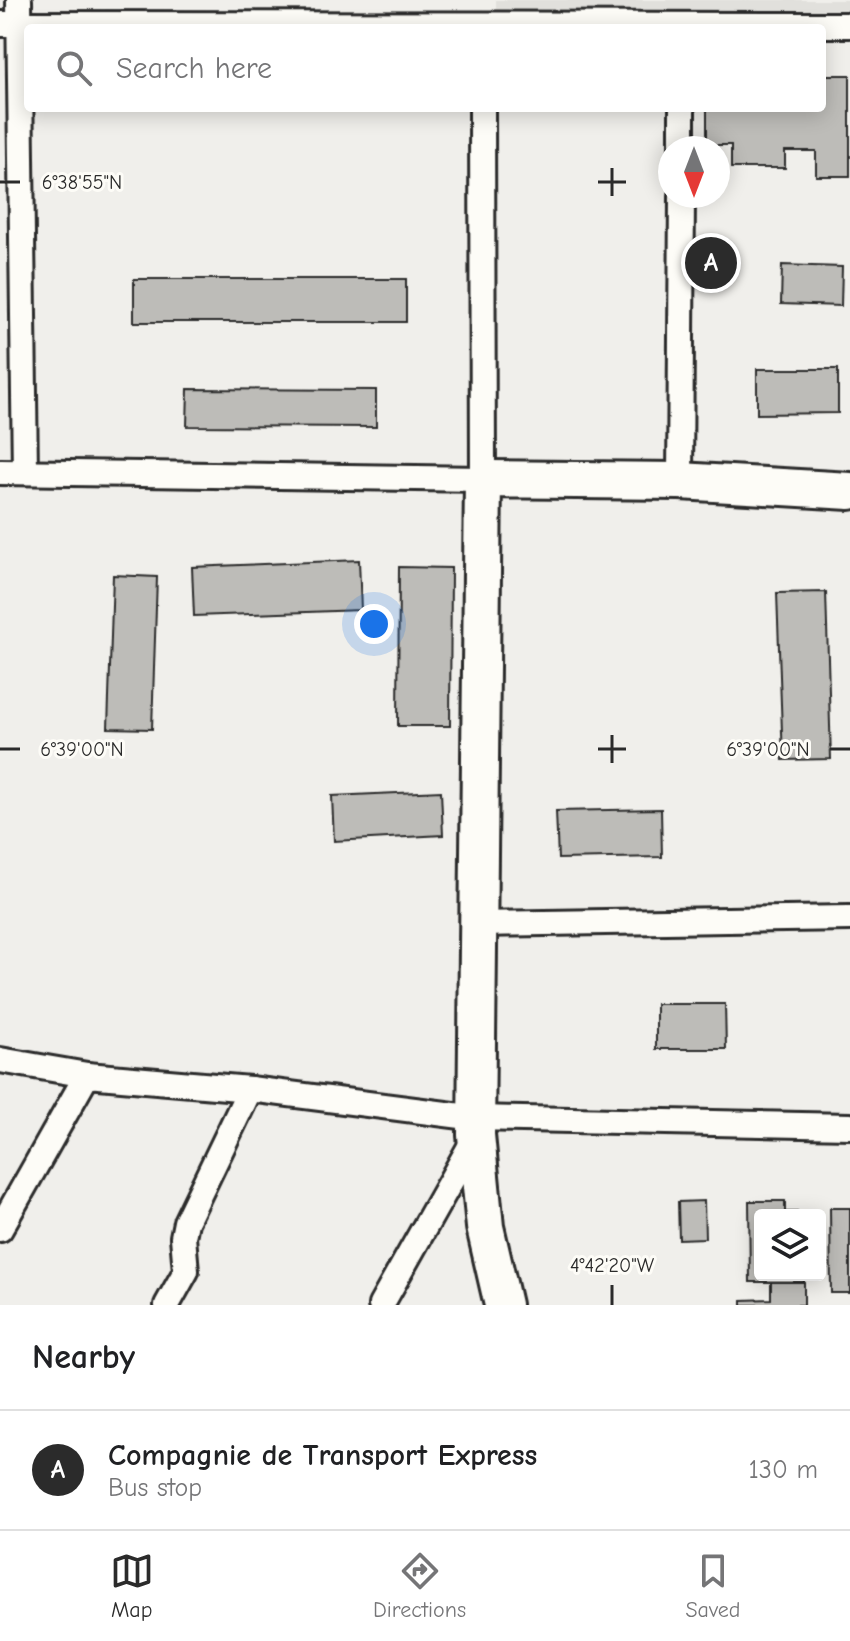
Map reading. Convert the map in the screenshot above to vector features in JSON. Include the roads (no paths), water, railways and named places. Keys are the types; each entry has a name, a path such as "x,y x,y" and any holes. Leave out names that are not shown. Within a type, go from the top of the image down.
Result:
{"main road":[{"path":"503,1305 485,1227 477,1127 483,479 680,481 850,491"}],"street":[{"path":"482,0 482,24"},
{"path":"25,472 12,277 13,16 388,24"},
{"path":"826,25 850,25"},
{"path":"0,472 483,479 482,112"},
{"path":"682,112 682,136"},
{"path":"680,481 682,208"},
{"path":"478,924 850,918"},
{"path":"0,1060 87,1075 250,1089 477,1127 850,1126"},
{"path":"0,1229 87,1075"},
{"path":"167,1305 186,1271 186,1222 250,1089"},
{"path":"381,1305 477,1127"}],"place":[{"name":"Compagnie de Transport Express","path":"711,263"}]}
